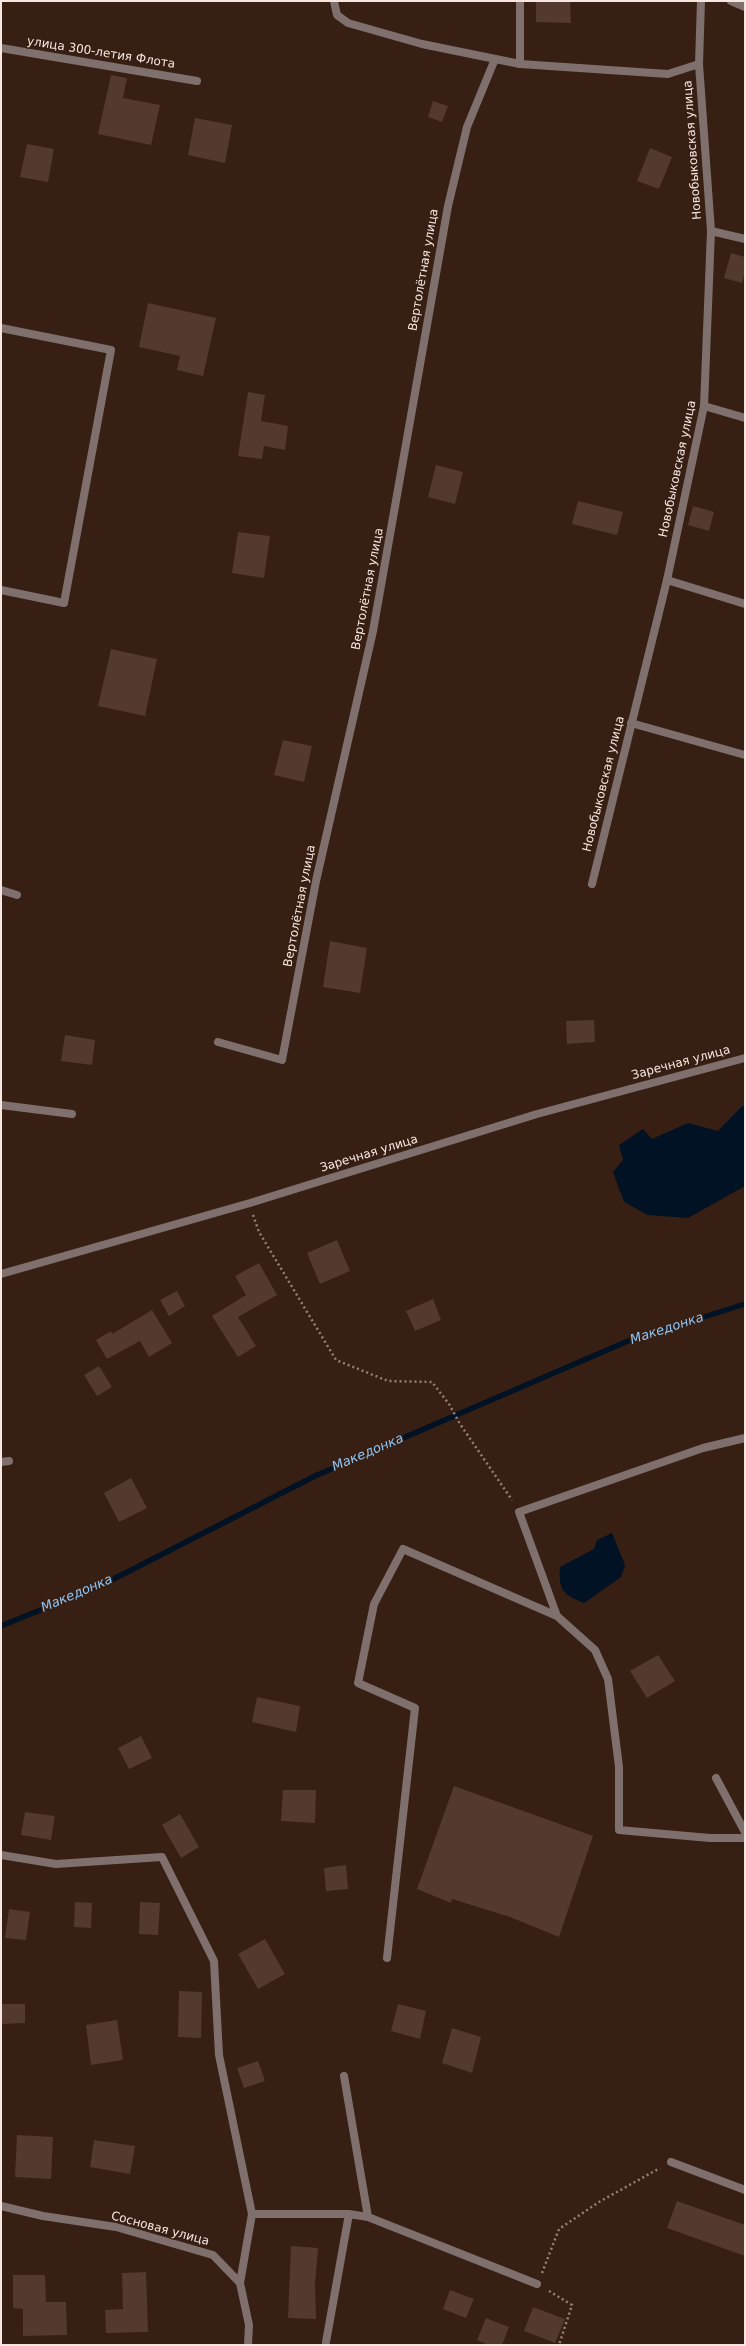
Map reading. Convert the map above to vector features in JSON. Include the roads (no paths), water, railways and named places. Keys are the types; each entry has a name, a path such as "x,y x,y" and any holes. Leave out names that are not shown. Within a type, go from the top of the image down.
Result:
{"street":[{"path":"334,1 337,15 348,23 422,44 520,64 668,74 699,64"},
{"path":"520,1 520,64"},
{"name":"Новобыковская улица","path":"592,884 667,580 704,406 711,231 699,64 701,1"},
{"path":"731,1 745,7"},
{"name":"улица 300-летия Флота","path":"1,48 197,81"},
{"name":"Вертолётная улица","path":"218,1042 282,1060 316,881 373,631 448,206 467,127 495,59"},
{"path":"711,231 745,239"},
{"path":"1,328 110,350 64,602 1,590"},
{"path":"704,406 745,418"},
{"path":"667,580 745,604"},
{"path":"631,723 745,755"},
{"path":"1,890 17,895"},
{"name":"Заречная улица","path":"1,1274 250,1203 537,1114 745,1058"},
{"path":"1,1105 72,1114"},
{"path":"558,1616 519,1512 703,1448 745,1438"},
{"path":"387,1958 415,1708 358,1683 374,1604 403,1549 558,1616 595,1650 608,1679 619,1767 619,1830 710,1838 745,1838"},
{"path":"716,1778 745,1832"},
{"path":"1,1855 56,1864 162,1857 214,1961 219,2055 252,2214 240,2283 249,2325 248,2345"},
{"path":"344,2076 368,2217"},
{"path":"671,2162 745,2190"},
{"name":"Сосновая улица","path":"1,2206 43,2216 116,2227 213,2255 240,2283"},
{"path":"252,2214 349,2214 368,2217 537,2284"},
{"path":"326,2342 349,2214"}],"water":[{"path":"742,1106 745,1106 745,1186 688,1218 648,1215 624,1202 613,1172 623,1160 619,1145 643,1129 652,1139 688,1123 718,1131"},
{"path":"612,1533 625,1565 621,1577 584,1603 567,1594 561,1586 560,1567 594,1549 597,1540"}],"waterway":[{"name":"Македонка","path":"1,1626 102,1585 315,1476 628,1341 745,1304"}]}
